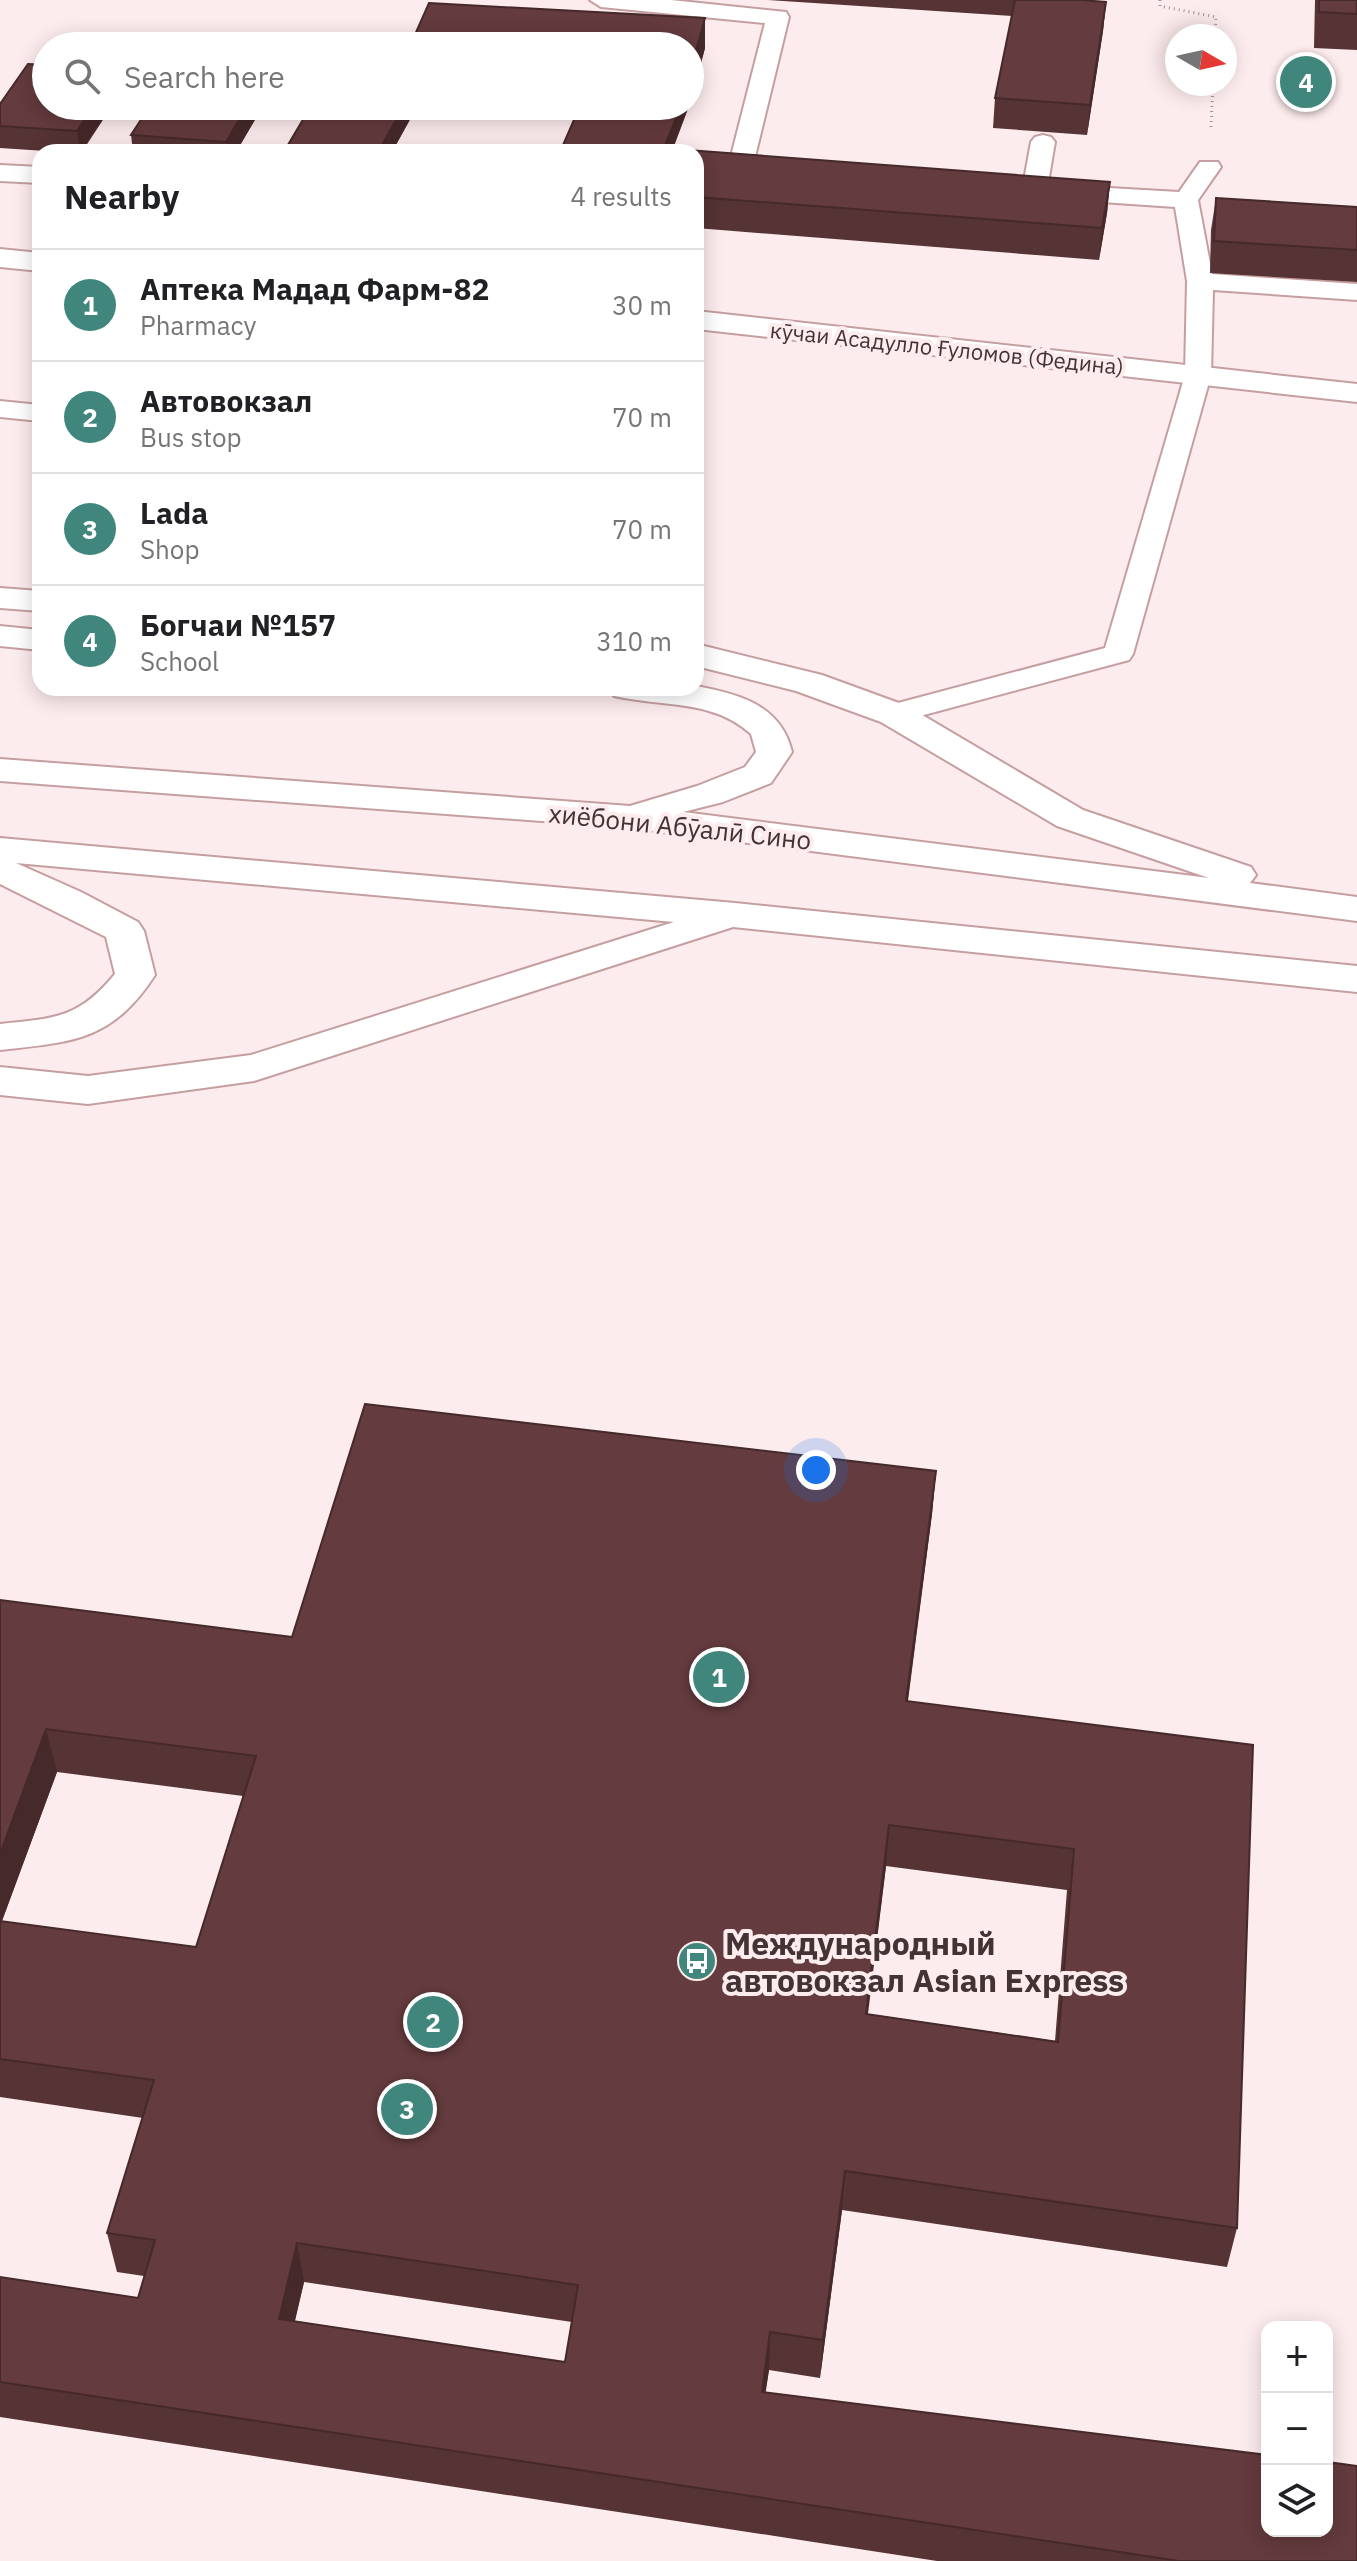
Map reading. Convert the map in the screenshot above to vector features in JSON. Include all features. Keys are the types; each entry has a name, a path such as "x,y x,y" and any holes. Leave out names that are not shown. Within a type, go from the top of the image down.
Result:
{"main road":[{"path":"0,173 32,175"},
{"path":"0,258 32,261"},
{"name":"кӯчаи Асадулло Ғуломов (Федина)","path":"704,321 1357,393"},
{"path":"0,598 32,600"},
{"path":"0,636 32,639"},
{"path":"704,657 809,683 894,714 1070,818 1342,907"},
{"path":"623,816 710,794 758,775 774,752 767,728 737,707 689,696"},
{"name":"хиёбони Абӯалӣ Сино","path":"0,770 623,816 1342,907"},
{"path":"0,850 735,915 1357,979"},
{"path":"0,870 67,900 124,931 135,975 109,1007 69,1029 0,1037"},
{"path":"0,1081 88,1090 254,1068 735,915"}],"lane":[{"path":"601,0 778,17 740,168 802,172"},
{"path":"1034,191 1043,142"},
{"path":"894,714 1118,654 1198,375 1200,281 1186,200 1209,167"},
{"path":"1003,188 1186,200"},
{"path":"1200,281 1357,292"},
{"path":"0,409 32,412"}],"path":[{"path":"1160,0 1160,6 1216,17 1216,24"}],"building":[{"path":"1015,0 1106,2 1090,105 995,98"},
{"path":"1319,0 1357,0 1357,14 1319,12"},
{"path":"429,3 705,18 701,32 416,32"},
{"path":"28,64 32,64 32,120 84,120 77,131 0,126 0,104"},
{"path":"141,120 239,120 226,142 131,135"},
{"path":"303,120 396,120 383,144 289,144"},
{"path":"574,120 675,120 666,144 563,144"},
{"path":"704,151 1110,182 1102,228 704,198"},
{"path":"1216,198 1357,207 1357,250 1214,241"},
{"path":"365,1404 936,1471 906,1701 1253,1745 1237,2228 845,2171 823,2340 770,2332 762,2392 1261,2454 1261,2537 1333,2537 1333,2463 1357,2466 1357,2561 1179,2561 0,2382 0,2277 138,2298 155,2240 107,2233 154,2080 0,2059 0,1921 196,1947 256,1756 46,1729 0,1854 0,1600 292,1637","holes":["889,1825 1074,1849 1058,2042 866,2014","297,2243 578,2285 565,2362 279,2319"]}],"place":[{"name":"Богчаи №157","path":"1306,82"},
{"name":"Аптека Мадад Фарм-82","path":"719,1677"},
{"name":"Международный автовокзал Asian Express","path":"697,1961"},
{"name":"Автовокзал","path":"433,2022"},
{"name":"Lada","path":"407,2109"}]}
